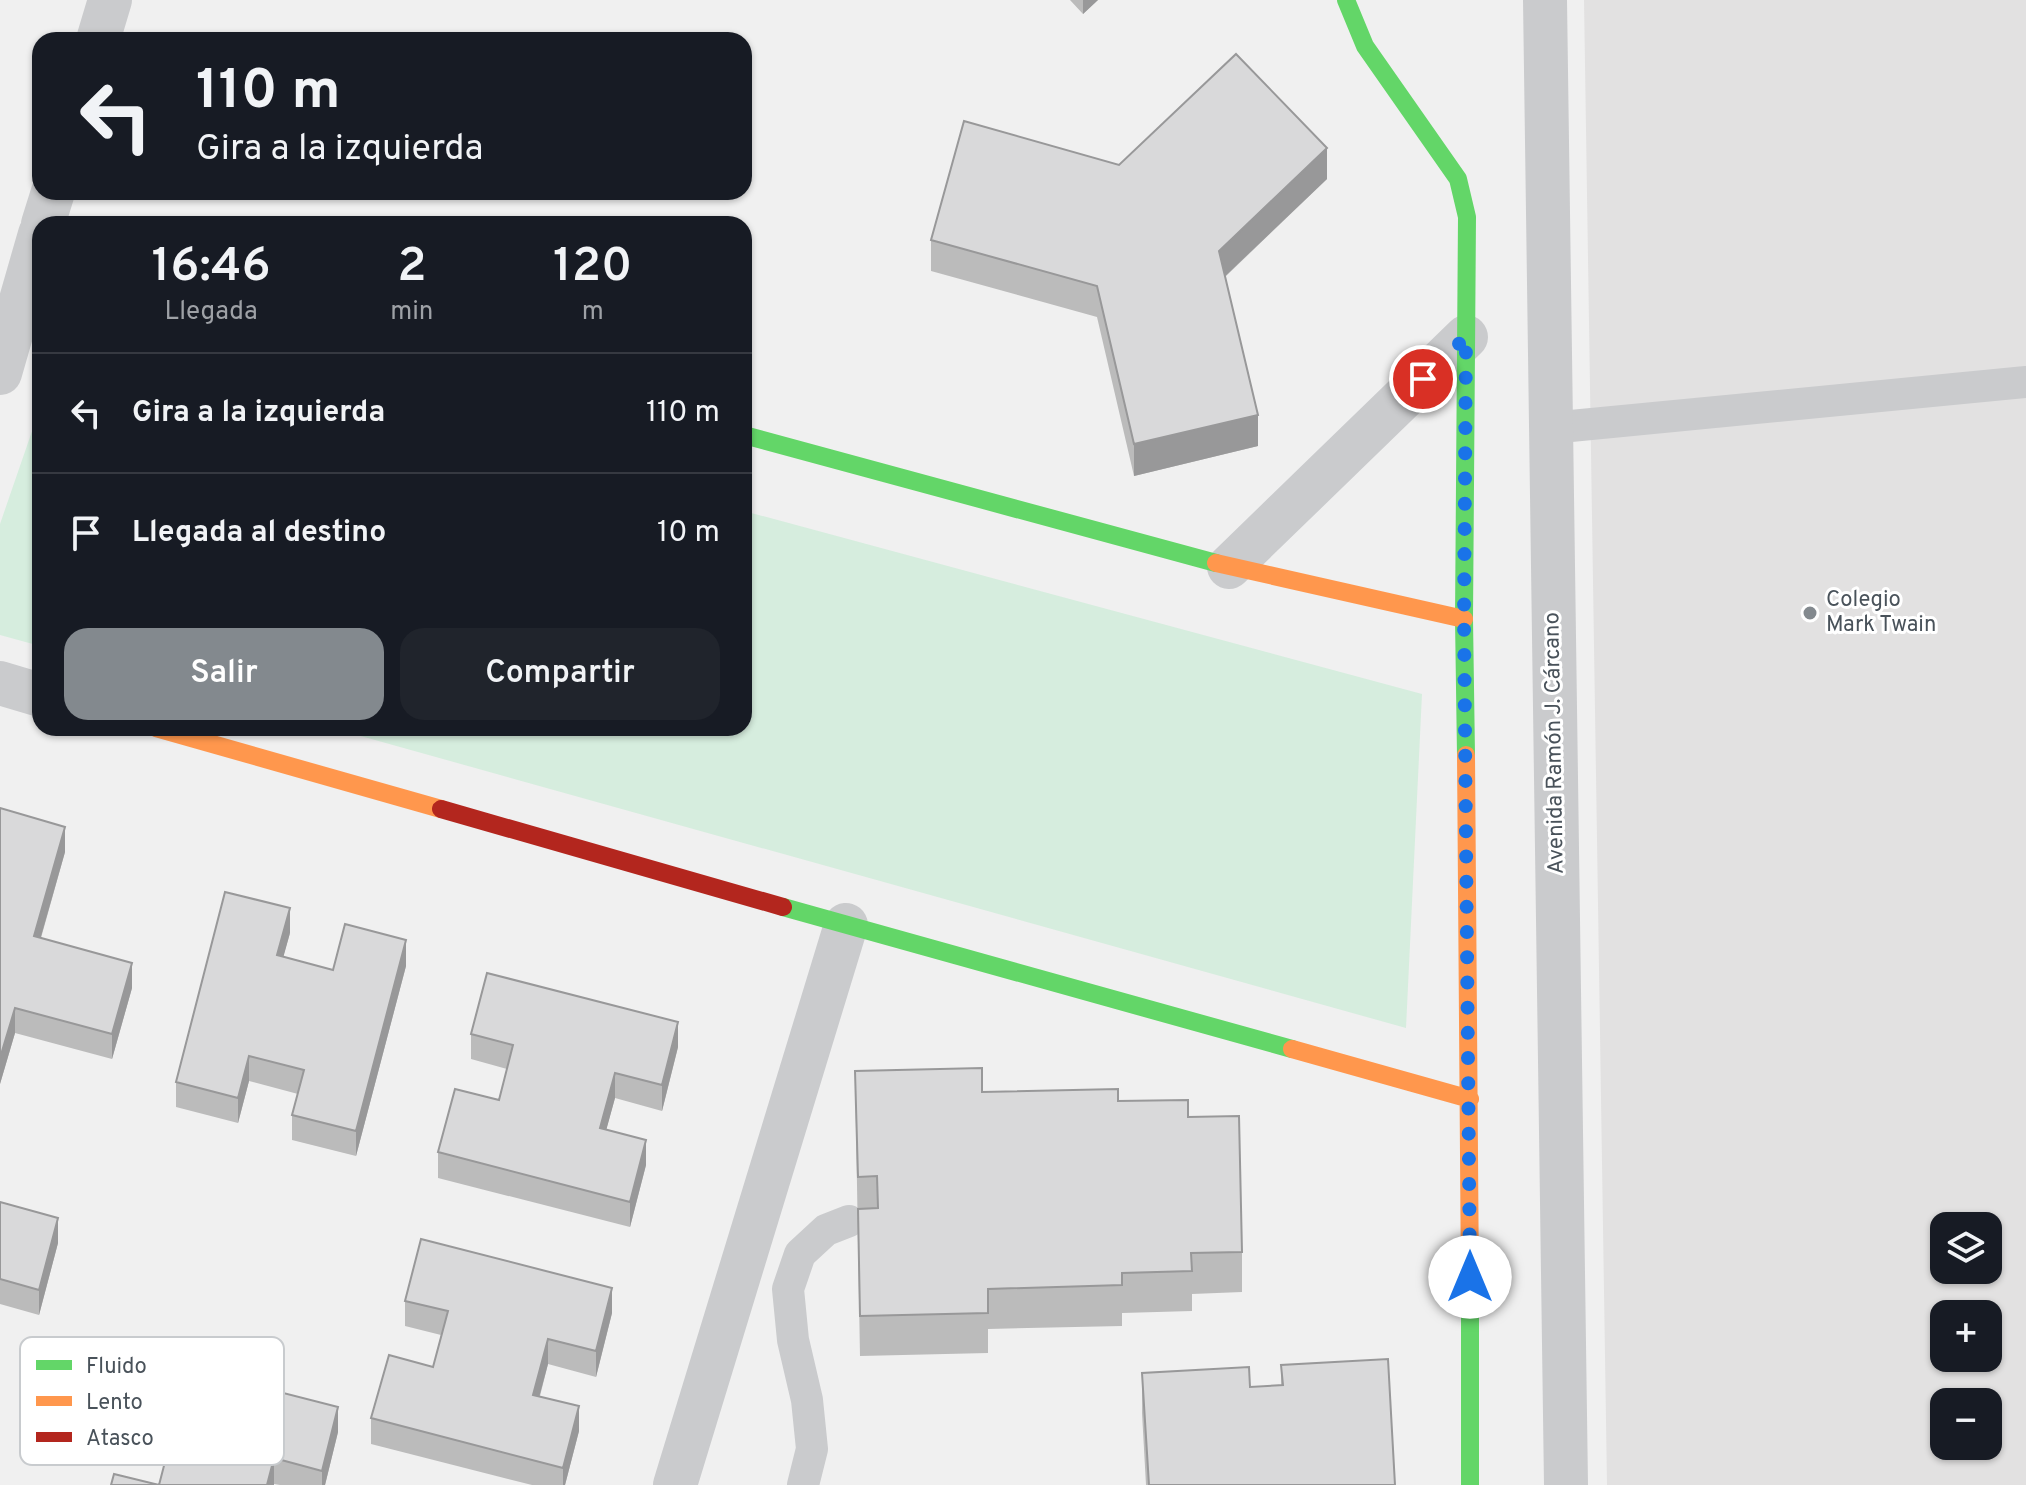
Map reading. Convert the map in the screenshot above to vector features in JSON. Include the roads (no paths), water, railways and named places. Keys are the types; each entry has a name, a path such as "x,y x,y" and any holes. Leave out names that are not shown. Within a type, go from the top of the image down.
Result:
{"street":[{"path":"100,32 110,0"},
{"path":"1346,0 1365,46 1458,179 1467,217 1464,619 1470,1099 1470,1485"},
{"name":"Avenida Ramón J. Cárcano","path":"1545,0 1566,1485"},
{"path":"0,373 32,263"},
{"path":"1229,567 1466,337"},
{"path":"752,437 1229,567 1464,619"},
{"path":"0,683 32,693"},
{"path":"184,736 1470,1099"},
{"path":"675,1485 846,925"}],"lane":[{"path":"1550,428 2026,382"},
{"path":"803,1485 812,1449 807,1400 793,1340 788,1289 800,1254 826,1230 849,1221"}],"place":[{"name":"Colegio Mark Twain","path":"1810,613"}]}
